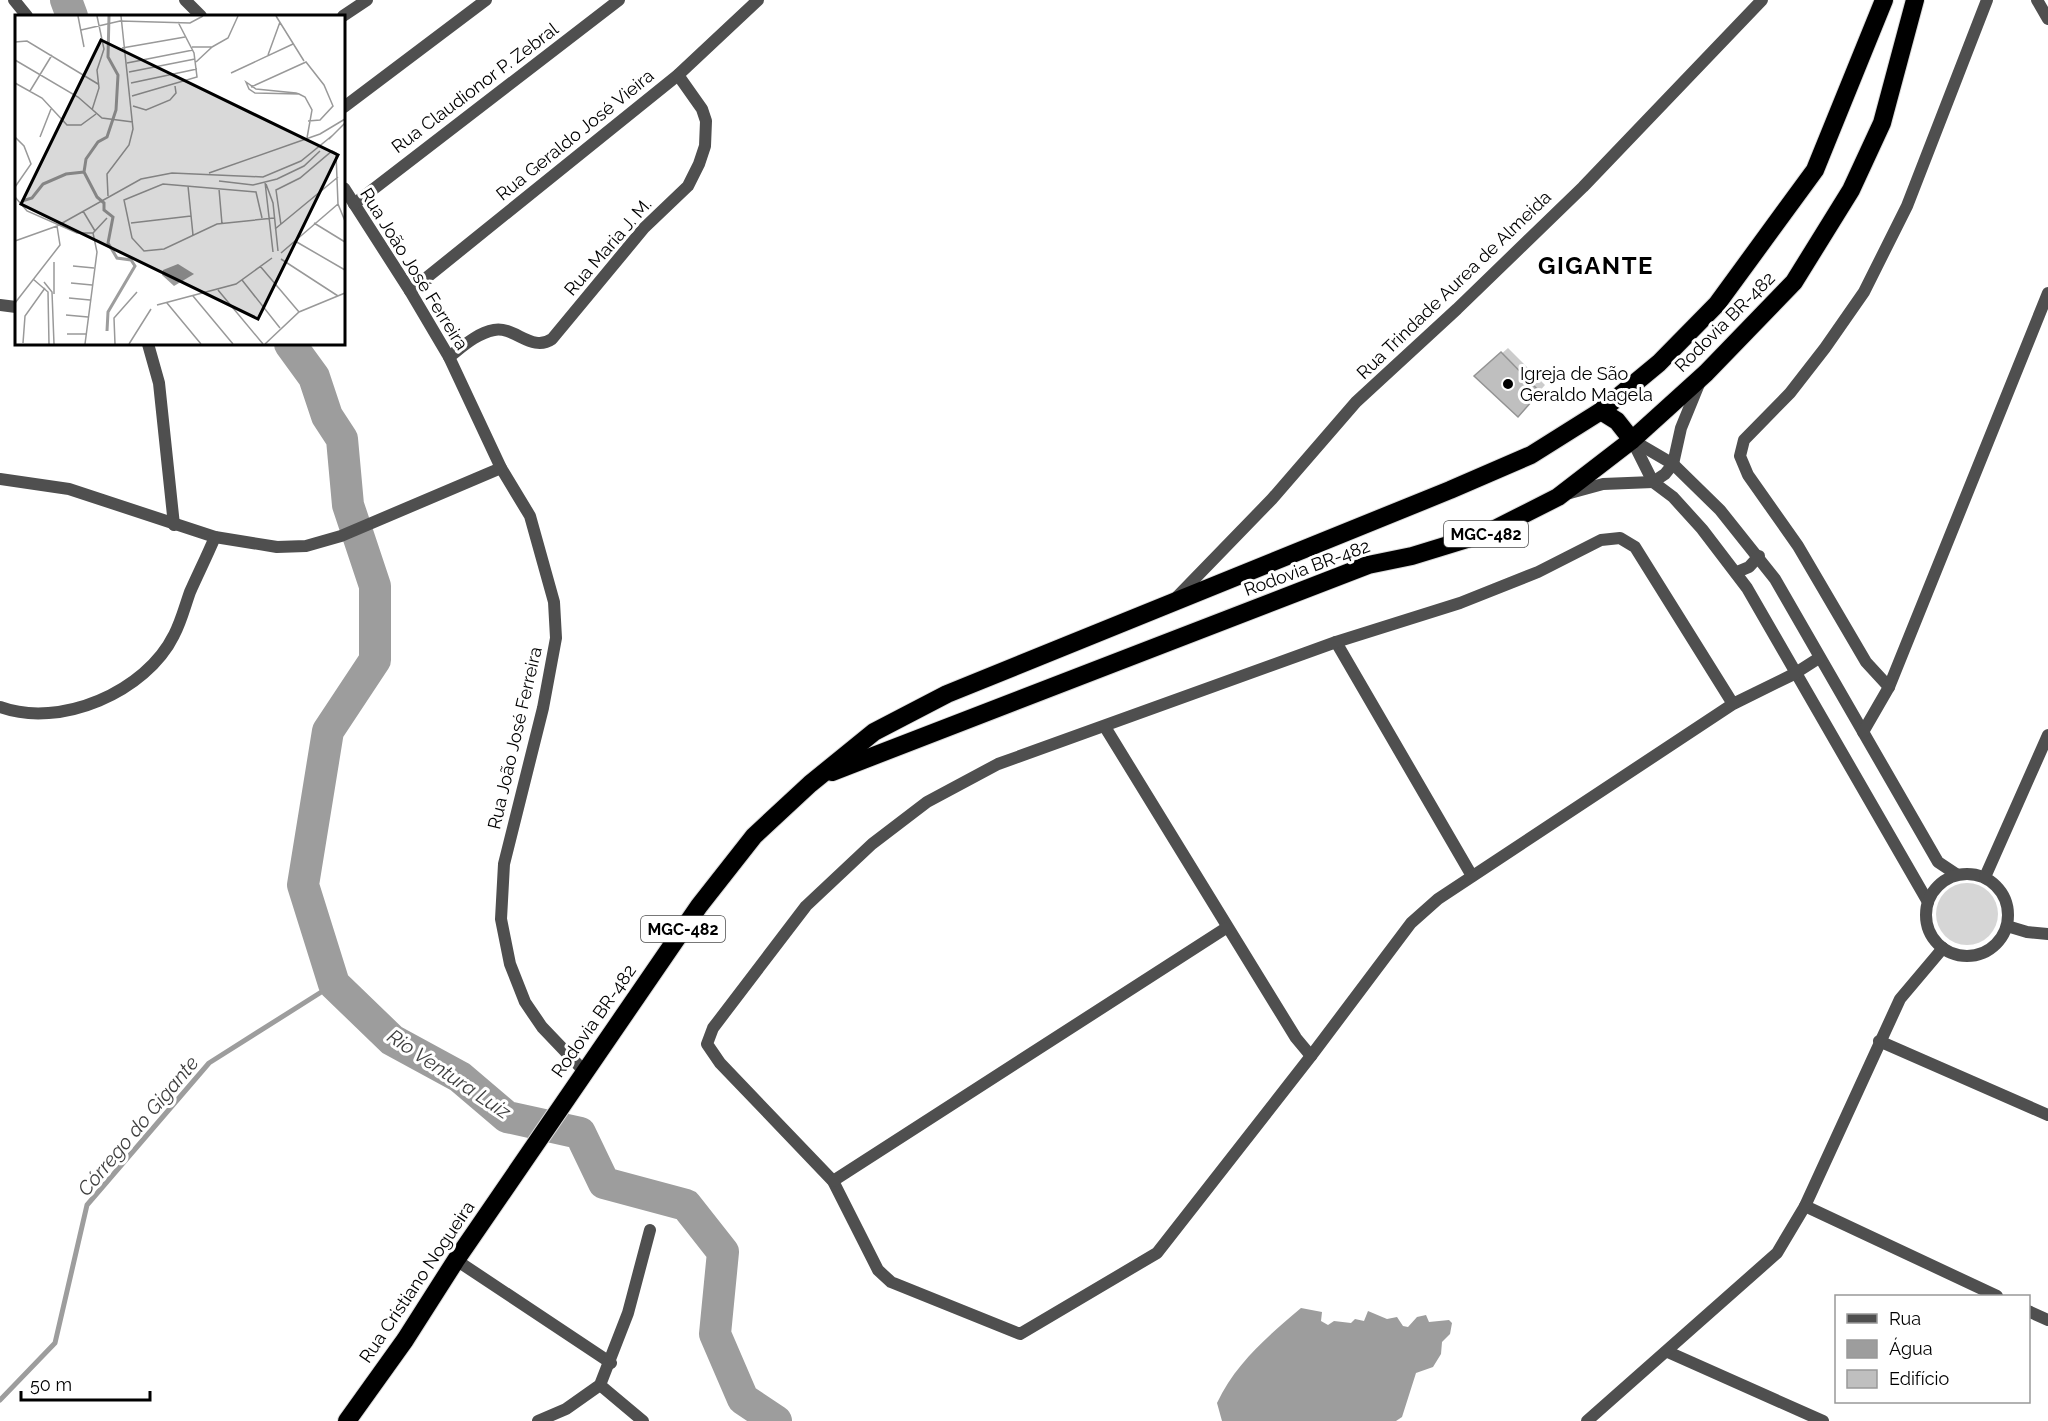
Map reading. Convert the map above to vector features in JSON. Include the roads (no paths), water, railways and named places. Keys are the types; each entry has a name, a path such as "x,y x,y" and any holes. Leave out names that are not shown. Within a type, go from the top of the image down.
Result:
{"highway":[{"name":"Rodovia BR-482","path":"521,1165 584,1071 720,879 754,836 819,777 874,732 947,694 1521,460 1601,411 1659,363 1717,304 1815,170 1884,0"},
{"name":"Rodovia BR-482","path":"819,777 1368,565 1412,556 1487,533 1558,497 1632,440 1706,373 1794,282 1851,190 1882,123 1915,0"},
{"path":"1601,411 1617,421 1632,440"},
{"name":"Rua Cristiano Nogueira","path":"347,1421 405,1340 521,1165"}],"street":[{"path":"14,0 26,15"},
{"path":"184,0 200,15"},
{"path":"344,15 367,0"},
{"path":"345,106 486,0"},
{"name":"Rua Claudionor P. Zebral","path":"354,204 619,0"},
{"name":"Rua Geraldo José Vieira","path":"410,291 678,75 758,0"},
{"name":"Rua Trindade Aurea de Almeida","path":"1174,600 1272,499 1356,402 1458,309 1583,187 1762,0"},
{"path":"1889,687 1866,662 1798,546 1748,476 1740,456 1744,440 1790,393 1826,348 1864,292 1907,206 1987,0"},
{"path":"2037,0 2048,19"},
{"name":"Rua Maria J. M.","path":"448,357 480,336 495,330 507,331 537,344 545,344 644,228 688,186 705,146 706,121 702,109 678,75"},
{"name":"Rua João José Ferreira","path":"345,190 410,291 448,357 501,468 530,516 554,602 556,638 543,708 504,864 501,919 510,964 525,1002 542,1027 584,1071"},
{"path":"1863,732 1889,687 2048,292"},
{"path":"0,305 15,307"},
{"path":"148,345 159,383 174,525"},
{"path":"1558,497 1603,484 1653,482 1673,464 1681,428 1706,373"},
{"path":"1632,440 1673,464 1720,510 1759,556 1775,579 1818,658 1938,862 1956,874"},
{"path":"1632,440 1653,482 1673,497 1737,572 1928,902"},
{"path":"0,479 69,489 215,537 277,547 306,546 341,536 501,468"},
{"path":"0,707 15,712 51,715 87,706 112,694 150,668 173,637 215,537"},
{"path":"1733,704 1635,547 1620,538 1601,540 1538,572 1460,603 1336,642 998,764 927,802 882,837 806,906 713,1028 707,1044 720,1063 833,1180 878,1270 891,1282 1020,1334 1157,1253 1311,1056 1411,923 1438,899 1733,704 1794,674 1818,658"},
{"path":"1737,572 1749,567 1759,556"},
{"path":"1336,642 1472,876"},
{"path":"1105,727 1226,928 1296,1038 1311,1056"},
{"path":"1985,877 2047,741"},
{"path":"1967,873 1985,877 1994,882 2005,898 2009,917 2007,926 1998,943 1982,953 1962,956 1943,948 1930,933 1926,923 1928,902 1938,885 1956,874 1967,873"},
{"path":"2007,926 2027,932 2048,934"},
{"path":"833,1180 1226,928"},
{"path":"1587,1421 1668,1352 1777,1253 1805,1206 1900,999 1943,948"},
{"path":"1879,1041 2048,1116"},
{"path":"1805,1206 1995,1295"},
{"path":"538,1421 566,1409 600,1385 611,1363 628,1313 650,1230"},
{"path":"456,1260 611,1363"},
{"path":"2030,1312 2048,1320"},
{"path":"1668,1352 1823,1421"},
{"path":"600,1385 643,1421"}],"water":[{"path":"1301,1308 1322,1312 1321,1321 1328,1325 1334,1321 1351,1323 1355,1319 1364,1321 1368,1311 1387,1319 1397,1317 1403,1326 1408,1327 1417,1317 1426,1315 1429,1322 1449,1320 1452,1323 1450,1334 1442,1342 1441,1354 1433,1367 1416,1373 1402,1417 1396,1421 1222,1421 1217,1403 1233,1375 1264,1340"}],"waterway":[{"name":"Rio Ventura Luiz","path":"66,0 72,15"},
{"name":"Córrego do Gigante","path":"291,345 314,377 327,416 342,439 348,505 375,586 375,660 328,731 303,885 334,984 392,1040 460,1077 507,1117 580,1133 604,1183 686,1205 723,1252 715,1334 743,1399 776,1421"},
{"name":"Córrego do Gigante","path":"0,1400 55,1343 87,1205 209,1063 334,984"}],"place":[{"name":"Igreja de São Geraldo Magela","path":"1508,384"}],"district":[{"name":"GIGANTE","path":"1596,266"}]}
